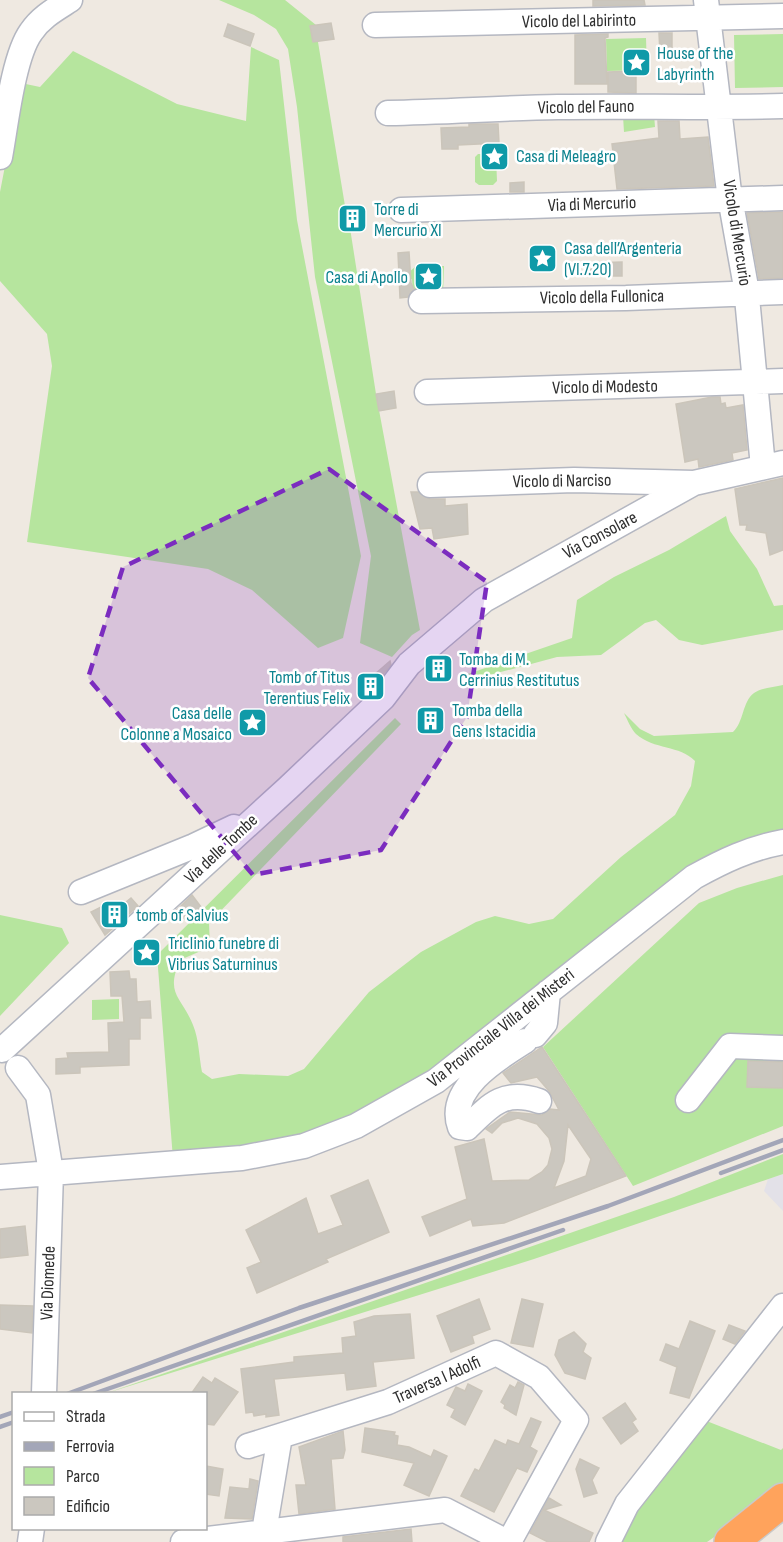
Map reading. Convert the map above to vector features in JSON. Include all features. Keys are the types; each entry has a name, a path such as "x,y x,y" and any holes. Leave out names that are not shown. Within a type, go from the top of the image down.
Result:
{"highway":[{"path":"731,1542 783,1500"},
{"path":"747,1542 783,1518"}],"street":[{"path":"0,157 19,62 30,34 42,18 70,0"},
{"name":"Vicolo del Labirinto","path":"375,25 707,9 783,16"},
{"name":"Vicolo di Mercurio","path":"707,9 746,291 755,382 773,465"},
{"name":"Vicolo del Fauno","path":"388,113 555,107 783,106"},
{"name":"Via di Mercurio","path":"401,210 783,198"},
{"name":"Vicolo della Fullonica","path":"421,301 626,298 783,291"},
{"name":"Vicolo di Modesto","path":"427,392 783,381"},
{"name":"Via Consolare","path":"434,642 484,600 694,483 773,465"},
{"name":"Vicolo di Narciso","path":"430,486 574,480 694,483"},
{"name":"Via delle Tombe","path":"10,1059 257,815 383,698 409,664 434,642"},
{"path":"81,892 194,846 257,815"},
{"name":"Via Provinciale Villa dei Misteri","path":"0,1177 242,1158 304,1146 356,1126 436,1081 694,877 725,859 783,842"},
{"path":"539,1101 523,1095 495,1102 466,1128 460,1127 457,1118 458,1104 464,1092 480,1074 530,1038 545,1023 548,992"},
{"path":"688,1100 730,1046 783,1048"},
{"name":"Via Diomede","path":"10,1059 38,1095 51,1173 44,1392"},
{"path":"608,1542 627,1504 783,1306"},
{"name":"Traversa I Adolfi","path":"183,1542 445,1510 508,1542 576,1420 539,1377 496,1353 388,1402 248,1446"},
{"path":"264,1532 280,1436"}],"highlighted area":[{"path":"329,469 487,582 467,717 381,850 253,875 88,678 123,567"}],"shaded area":[{"path":"783,1174 783,1211 764,1191 768,1179"}],"green space":[{"path":"219,0 285,0 316,25 310,27 313,42 318,42 346,212 341,213 344,228 350,228 376,394 420,630 412,635 392,657 360,643 371,556 315,277 297,107 288,49 276,29 254,15"},
{"path":"783,34 783,87 735,88 734,35"},
{"path":"646,38 647,70 607,71 606,39"},
{"path":"251,47 279,60 297,220 361,556 343,638 318,648 252,590 208,569 27,542 52,366 47,334 0,281 0,192 21,83 40,87 73,51 177,104 246,121"},
{"path":"654,114 655,127 624,132 623,116"},
{"path":"478,154 488,154 488,156 493,154 496,157 497,181 493,185 479,185 475,182 475,157"},
{"path":"444,266 443,294 413,295 412,279 400,280 415,267"},
{"path":"726,516 730,531 757,569 774,606 783,605 783,630 702,645 679,640 656,620 645,623 601,655 557,657 460,683 459,677 572,638 577,600 614,577 669,550"},
{"path":"783,685 783,837 761,841 422,1082 306,1140 173,1159 157,955 395,718 401,724 209,923 210,947 180,960 174,988 195,1030 202,1072 212,1079 239,1074 288,1076 304,1069 369,992 421,952 476,922 495,916 529,924 553,919 621,857 675,815 691,786 695,761 682,752 643,739 634,732 624,713 640,729 654,736 733,732 737,728 747,701 754,693"},
{"path":"783,875 783,1126 633,1186 543,1047 699,903 737,888"},
{"path":"0,915 62,928 69,943 0,1016"},
{"path":"119,999 119,1019 92,1020 92,1000"},
{"path":"783,1154 783,1174 534,1259 110,1392 674,1197"},
{"path":"704,1420 781,1450 783,1448 783,1490 707,1542 619,1542 639,1506"}],"building":[{"path":"593,0 644,0 645,5 593,6"},
{"path":"331,23 334,39 313,42 310,26"},
{"path":"228,24 254,34 250,46 224,36"},
{"path":"659,33 672,33 672,54 660,54"},
{"path":"608,34 605,38 607,84 575,84 575,35"},
{"path":"636,71 636,93 608,92 608,72"},
{"path":"658,121 679,121 680,139 708,137 714,186 617,189 612,144 659,138"},
{"path":"469,124 498,124 499,143 458,145 458,149 442,149 441,128 469,127"},
{"path":"524,182 524,192 510,192 510,183"},
{"name":"Torre di Mercurio XI","path":"362,209 365,226 344,229 341,213"},
{"path":"783,212 783,278 759,279 747,213"},
{"path":"409,252 411,283 414,289 408,297 400,298 398,253"},
{"path":"622,262 622,276 590,276 590,263"},
{"path":"394,391 396,408 379,411 376,394"},
{"path":"720,397 721,404 725,403 726,408 743,405 747,450 732,453 733,460 699,467 698,459 685,462 676,404"},
{"path":"783,478 783,550 770,555 766,533 746,530 747,525 740,525 735,489"},
{"path":"411,492 418,492 430,499 445,499 445,506 467,504 468,534 434,539 432,528 420,529"},
{"path":"390,661 391,665 366,694 360,687"},
{"path":"192,895 201,907 187,921 176,911"},
{"path":"131,898 138,906 105,935 91,912 105,905 109,916"},
{"path":"129,971 130,979 136,979 137,1002 150,1001 151,1018 140,1018 140,1039 129,1039 129,1065 80,1067 80,1073 56,1074 56,1059 68,1058 67,1053 109,1052 108,1023 124,1022 122,996 111,996 110,972"},
{"path":"542,1047 626,1176 504,1223 473,1226 471,1219 430,1236 422,1217 467,1199 455,1147 484,1139 492,1181 529,1180 548,1165 552,1149 549,1138 537,1124 518,1118 502,1123 492,1133 486,1129 510,1112 542,1115 550,1109 559,1110 549,1091 537,1077 511,1083 503,1073","holes":["568,1125 591,1159 586,1176 554,1188 564,1161"]},
{"path":"748,1061 783,1062 783,1088 747,1087"},
{"path":"368,1180 389,1232 326,1259 328,1262 257,1293 247,1268 261,1262 246,1230 306,1198 318,1234 343,1225 331,1196"},
{"path":"25,1226 28,1255 0,1258 0,1229"},
{"path":"479,1299 490,1329 472,1336 474,1343 451,1352 437,1316"},
{"path":"522,1299 543,1304 533,1347 511,1343"},
{"path":"0,1305 33,1306 32,1333 0,1329"},
{"path":"410,1314 414,1358 373,1362 376,1386 347,1390 345,1373 274,1379 279,1415 266,1417 266,1414 254,1416 253,1412 246,1413 241,1369 294,1362 294,1357 343,1353 342,1338 356,1336 354,1322 374,1316"},
{"path":"690,1321 715,1331 689,1398 670,1393 677,1367 660,1360 666,1344 679,1349"},
{"path":"729,1325 745,1331 735,1344 723,1339"},
{"path":"574,1332 586,1344 583,1352 591,1358 585,1379 565,1373 555,1355 559,1340"},
{"path":"203,1377 212,1383 215,1378 238,1392 214,1425 207,1424 207,1392 192,1392"},
{"path":"518,1382 524,1385 516,1415 504,1408 505,1405 501,1402 510,1385 515,1388"},
{"path":"468,1384 482,1391 465,1425 451,1417 455,1409 447,1405 456,1387 465,1391"},
{"path":"625,1403 636,1419 632,1422 638,1431 621,1444 603,1418"},
{"path":"531,1418 541,1422 530,1447 537,1451 527,1472 517,1468 494,1512 461,1496 475,1469 479,1471 495,1440 506,1445 508,1440 519,1444"},
{"path":"365,1428 395,1432 394,1435 398,1436 397,1445 409,1447 431,1457 434,1450 447,1456 429,1496 404,1485 414,1463 362,1452"},
{"path":"343,1431 345,1450 343,1458 331,1459 335,1509 299,1514 296,1485 306,1485 299,1447"},
{"path":"580,1459 599,1468 592,1480 597,1493 584,1497 576,1469"},
{"path":"207,1466 223,1469 219,1496 207,1494"},
{"path":"250,1479 258,1481 252,1519 225,1518 230,1487 249,1489"},
{"path":"549,1498 561,1505 544,1510 593,1533 589,1542 548,1542 530,1533"},
{"path":"411,1529 412,1542 343,1542 343,1537"}],"railway":[{"path":"72,1392 299,1308 608,1206 783,1140"},
{"path":"721,1173 783,1150"},
{"path":"99,1392 563,1230"},
{"path":"0,1417 12,1413"},
{"path":"0,1427 12,1423"}],"place":[{"name":"House of the Labyrinth","path":"636,63"},
{"name":"Casa di Meleagro","path":"495,156"},
{"name":"Torre di Mercurio XI","path":"353,219"},
{"name":"Casa dell’Argenteria (VI.7.20)","path":"543,258"},
{"name":"Casa di Apollo","path":"429,277"},
{"name":"Tomba di M. Cerrinius Restitutus","path":"438,669"},
{"name":"Tomb of Titus Terentius Felix","path":"371,687"},
{"name":"Tomba della Gens Istacidia","path":"431,720"},
{"name":"Casa delle Colonne a Mosaico","path":"253,723"},
{"name":"tomb of Salvius","path":"115,915"},
{"name":"Triclinio funebre di Vibrius Saturninus","path":"147,953"}]}
